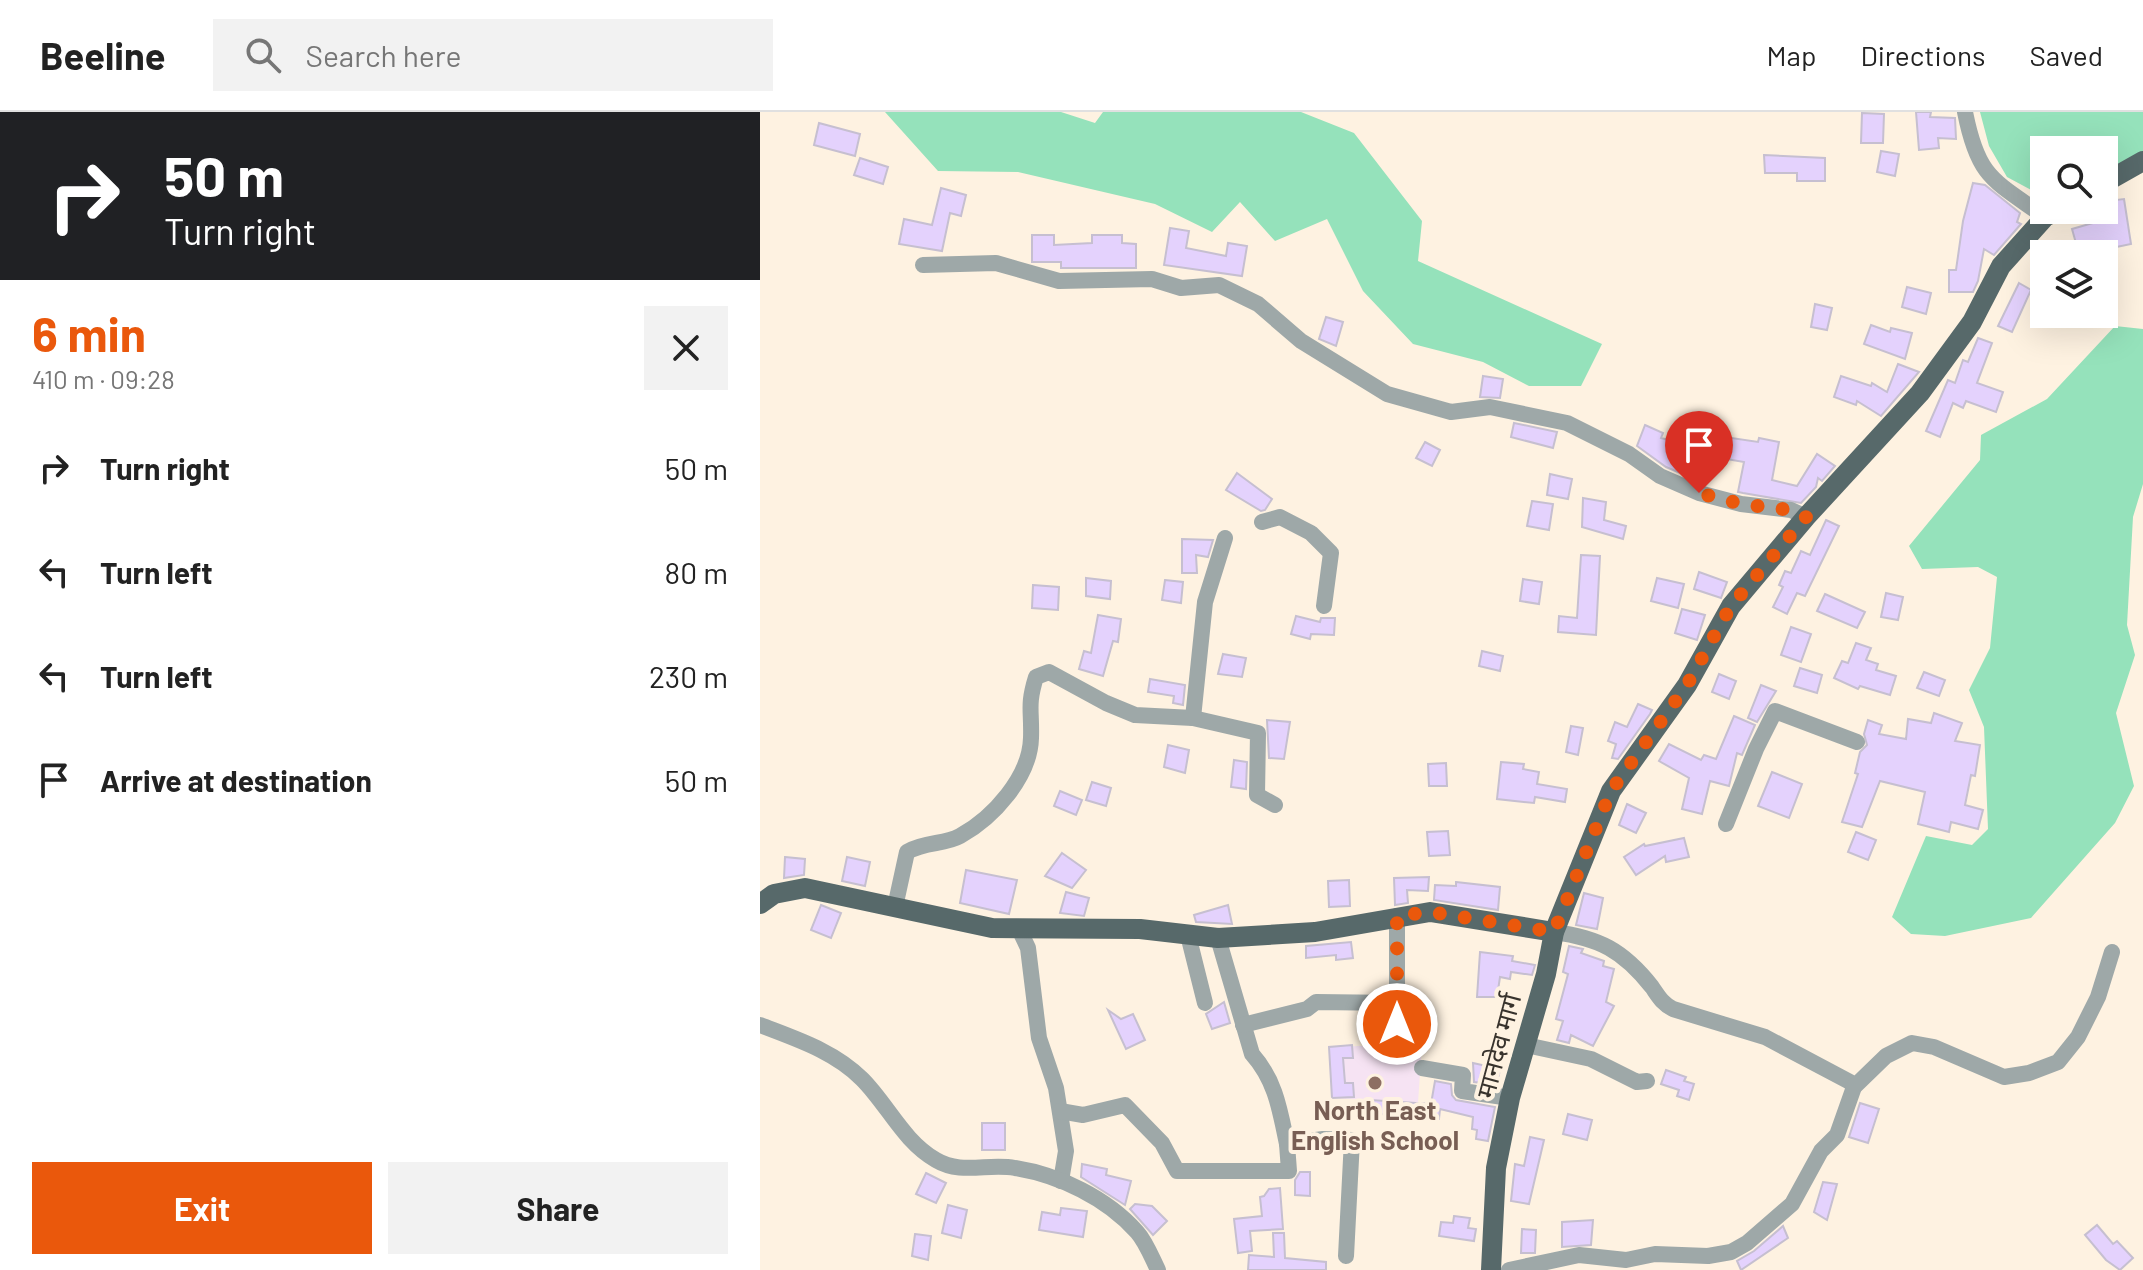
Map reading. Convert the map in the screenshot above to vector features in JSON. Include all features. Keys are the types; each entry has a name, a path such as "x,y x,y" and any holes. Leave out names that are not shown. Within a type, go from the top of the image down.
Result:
{"main road":[{"path":"2118,175 2143,161"},
{"name":"मानदेव मार्ग","path":"1492,1270 1496,1168 1510,1098 1546,974 1554,932 1611,791 1687,685 1731,606 1806,517 1920,393 1972,322 2001,266 2041,224"},
{"path":"760,904 774,894 805,888 992,928 1140,929 1218,938 1315,932 1430,912 1554,932"}],"street":[{"path":"1965,112 1980,164 1994,181 2030,202"},
{"path":"923,265 996,263 1059,281 1152,279 1181,288 1219,285 1258,304 1301,341 1387,394 1451,412 1490,407 1567,423 1629,454 1660,476 1699,493 1741,504 1791,510 1806,517"},
{"path":"1262,522 1280,517 1311,533 1331,553 1324,606"},
{"path":"1193,718 1205,602 1225,538"},
{"path":"895,907 907,852 921,843 958,838 994,811 1025,768 1031,740 1028,704 1036,677 1049,672 1135,715 1193,718 1258,733 1257,795 1275,805"},
{"path":"1726,824 1775,711 1857,742"},
{"path":"1397,916 1397,1044"},
{"path":"1019,929 1028,948 1039,1038 1056,1088 1060,1111 1066,1151 1061,1181"},
{"path":"1554,932 1606,943 1636,970 1662,1003 1765,1037 1854,1087"},
{"path":"1188,935 1205,1003"},
{"path":"1060,1111 1083,1115 1125,1105 1162,1143 1177,1171 1289,1171 1283,1110 1265,1068 1252,1054 1218,938"},
{"path":"1509,1270 1579,1255 1626,1260 1655,1254 1708,1256 1731,1252 1792,1204 1821,1151 1837,1135 1854,1087 1886,1056 1912,1043 1934,1047 2004,1077 2029,1073 2058,1062 2078,1037 2098,997 2112,952"},
{"path":"1243,1025 1307,1009 1316,1002 1397,1003"},
{"path":"760,1025 846,1064 865,1081 912,1141 940,1163 964,1169 1013,1167 1061,1181 1107,1204 1139,1234 1158,1270"},
{"path":"1526,1045 1591,1059 1637,1082 1647,1081"},
{"path":"1422,1068 1463,1075 1462,1091 1510,1098"},
{"path":"1287,1144 1323,1139 1352,1140 1346,1256"}],"shaded area":[{"name":"North East English School","path":"1422,1044 1418,1103 1439,1119 1370,1113 1370,1100 1332,1098 1329,1047"}],"green space":[{"path":"885,112 1061,112 1095,123 1103,112 1301,112 1354,133 1422,221 1418,261 1602,344 1581,386 1529,386 1483,362 1413,344 1363,291 1327,219 1275,241 1240,202 1212,232 1155,204 1018,172 938,171"},
{"path":"1980,112 2143,112 2143,156 2118,170 2118,136 2030,136 2030,189 2007,177 1989,146"},
{"path":"2113,328 2143,329 2143,484 2133,517 2127,625 2135,655 2116,713 2134,786 2115,823 2031,918 1945,936 1911,934 1892,917 1926,836 1972,845 1988,829 1984,727 1969,690 1990,648 1997,577 1978,567 1922,569 1909,546 1980,460 1981,435 2047,399"}],"building":[{"path":"1916,112 1931,112 1930,117 1955,118 1956,139 1938,138 1939,148 1919,150"},
{"path":"1862,113 1884,114 1883,143 1861,143"},
{"path":"819,123 860,134 855,156 814,145"},
{"path":"1881,151 1899,154 1895,176 1877,172"},
{"path":"1764,155 1825,158 1825,181 1797,181 1797,173 1765,173"},
{"path":"860,158 888,167 883,184 854,175"},
{"path":"1973,183 1985,185 2020,213 2017,222 2021,224 1994,255 1984,249 1973,292 1949,292 1949,270 1956,270 1963,221"},
{"path":"941,188 966,195 961,216 950,213 942,251 899,244 904,219 932,225"},
{"path":"2124,199 2131,244 2118,247 2118,240 2075,240 2072,229 2089,224 2118,224 2118,200"},
{"path":"1170,228 1189,231 1186,248 1226,256 1228,243 1247,246 1242,276 1164,265"},
{"path":"1032,235 1054,235 1054,245 1092,243 1092,235 1122,235 1122,243 1136,244 1136,268 1061,268 1061,262 1032,262"},
{"path":"2019,283 2030,289 2012,332 1998,326"},
{"path":"1907,287 1931,293 1926,314 1902,307"},
{"path":"1815,304 1832,308 1827,330 1811,327"},
{"path":"1326,317 1343,322 1336,346 1319,339"},
{"path":"1871,325 1890,332 1891,328 1912,333 1905,359 1864,344"},
{"path":"1978,338 1992,343 1977,383 2003,392 1996,412 1966,401 1963,408 1953,403 1940,437 1926,431 1948,380 1955,383 1963,360 1968,362"},
{"path":"1898,364 1919,372 1881,416 1857,401 1856,405 1834,397 1841,376 1871,386 1872,383 1887,392"},
{"path":"1483,376 1503,379 1500,398 1480,397"},
{"path":"1514,423 1557,432 1553,448 1511,437"},
{"path":"1645,425 1663,433 1661,438 1707,450 1699,481 1666,467 1637,446"},
{"path":"1718,436 1779,442 1772,480 1797,486 1817,454 1835,466 1822,481 1818,478 1816,487 1801,503 1738,492 1744,462 1715,457"},
{"path":"1425,442 1440,450 1432,466 1416,458"},
{"path":"1237,473 1272,499 1265,510 1261,511 1226,490"},
{"path":"1550,474 1572,479 1568,499 1547,495"},
{"path":"1583,498 1606,502 1604,520 1626,526 1623,539 1582,527"},
{"path":"1532,501 1553,504 1549,530 1527,526"},
{"path":"1826,520 1839,526 1805,596 1797,593 1787,614 1773,607 1783,587 1779,585 1785,571 1791,573 1801,551 1810,555"},
{"path":"1182,539 1213,540 1208,557 1196,555 1197,573 1182,573"},
{"path":"1581,555 1600,556 1596,635 1558,632 1559,616 1577,618"},
{"path":"1699,572 1727,582 1721,598 1694,589"},
{"path":"1086,578 1111,581 1110,599 1086,596"},
{"path":"1657,578 1684,584 1678,608 1651,601"},
{"path":"1523,579 1542,582 1539,604 1520,601"},
{"path":"1165,580 1183,582 1181,603 1162,600"},
{"path":"1033,585 1059,587 1058,610 1032,608"},
{"path":"1886,593 1903,597 1898,620 1881,617"},
{"path":"1825,594 1865,612 1857,628 1817,611"},
{"path":"1682,609 1705,615 1697,640 1675,633"},
{"path":"1098,615 1121,619 1118,642 1113,641 1103,676 1079,669 1084,651 1091,653"},
{"path":"1296,616 1320,622 1321,618 1335,618 1334,635 1311,634 1310,639 1291,634"},
{"path":"1791,627 1811,634 1801,662 1781,655"},
{"path":"1856,643 1871,648 1866,660 1878,664 1876,670 1896,676 1890,695 1860,686 1858,689 1834,678 1842,661 1848,663"},
{"path":"1482,651 1503,656 1500,671 1479,666"},
{"path":"1223,654 1246,658 1242,677 1218,674"},
{"path":"1800,668 1822,675 1817,693 1794,686"},
{"path":"1924,672 1945,680 1939,696 1917,688"},
{"path":"1719,674 1736,681 1729,699 1712,692"},
{"path":"1150,679 1185,685 1183,705 1173,703 1174,696 1148,692"},
{"path":"1761,685 1776,691 1757,722 1748,718"},
{"path":"1638,704 1652,710 1618,759 1612,758 1616,744 1608,741 1615,722 1627,727"},
{"path":"1934,713 1962,723 1955,741 1980,745 1975,776 1971,775 1965,805 1983,810 1978,829 1951,822 1949,832 1918,824 1925,792 1880,781 1862,827 1842,822 1858,774 1855,773 1860,752 1867,745 1864,734 1868,720 1882,725 1879,734 1906,739 1908,719 1931,723"},
{"path":"1734,716 1755,725 1742,755 1737,753 1729,786 1710,781 1702,814 1682,809 1689,778 1659,761 1669,744 1701,760 1704,755 1716,759"},
{"path":"1267,720 1290,722 1284,759 1269,758"},
{"path":"1571,726 1583,728 1578,755 1566,752"},
{"path":"1168,745 1189,750 1185,773 1164,767"},
{"path":"1234,760 1247,762 1246,789 1231,787"},
{"path":"1501,762 1524,764 1523,769 1539,772 1537,784 1567,789 1565,802 1535,797 1534,803 1497,799"},
{"path":"1446,763 1447,786 1429,786 1428,764"},
{"path":"1772,772 1802,784 1789,818 1758,806"},
{"path":"1092,782 1111,788 1106,806 1086,800"},
{"path":"1060,791 1082,800 1076,815 1054,806"},
{"path":"1627,804 1646,813 1636,833 1619,825"},
{"path":"1448,831 1450,855 1429,856 1427,832"},
{"path":"1856,832 1876,840 1868,860 1848,852"},
{"path":"1684,838 1689,857 1666,862 1665,856 1636,875 1624,857 1644,844"},
{"path":"1062,853 1086,870 1072,888 1045,876"},
{"path":"785,857 805,859 804,875 784,878"},
{"path":"847,857 870,862 865,886 842,881"},
{"path":"966,870 1017,880 1009,914 960,903"},
{"path":"1429,877 1428,891 1407,890 1408,903 1395,905 1394,878"},
{"path":"1349,880 1350,906 1329,907 1328,881"},
{"path":"1456,882 1500,887 1498,910 1434,900 1435,885 1456,886"},
{"path":"1066,892 1089,898 1084,916 1060,913"},
{"path":"1584,893 1603,898 1597,929 1576,925"},
{"path":"821,905 841,913 831,938 811,930"},
{"path":"1228,905 1232,924 1196,922 1194,915"},
{"path":"1351,942 1353,958 1336,960 1336,955 1306,958 1306,946"},
{"path":"1569,946 1583,949 1581,953 1604,961 1603,966 1614,969 1606,1002 1614,1006 1593,1046 1571,1035 1569,1043 1557,1040 1563,1021 1556,1019 1568,974 1563,972"},
{"path":"1480,952 1513,956 1512,961 1535,965 1532,975 1511,972 1510,979 1500,977 1497,997 1477,997"},
{"path":"1224,1002 1230,1023 1212,1029 1206,1014"},
{"path":"1108,1010 1121,1019 1133,1014 1145,1040 1126,1049"},
{"path":"1352,1045 1353,1058 1343,1058 1345,1083 1353,1083 1354,1097 1332,1098 1329,1047"},
{"path":"1473,1063 1500,1069 1497,1085 1474,1082"},
{"path":"1666,1070 1686,1077 1684,1081 1694,1084 1689,1100 1677,1096 1679,1090 1661,1084"},
{"path":"1435,1081 1451,1084 1456,1100 1495,1107 1488,1141 1476,1139 1477,1130 1472,1129 1473,1117 1440,1109 1439,1119 1370,1113 1371,1100 1431,1104"},
{"path":"1860,1103 1879,1109 1868,1143 1849,1137"},
{"path":"1568,1114 1592,1120 1587,1140 1563,1134"},
{"path":"982,1123 1005,1123 1005,1150 982,1150"},
{"path":"1530,1137 1544,1140 1529,1204 1511,1201 1515,1164 1524,1166"},
{"path":"1082,1164 1107,1169 1106,1175 1131,1181 1125,1205 1081,1177"},
{"path":"1300,1172 1310,1172 1310,1196 1295,1195 1295,1180"},
{"path":"926,1173 946,1183 936,1203 916,1194"},
{"path":"1823,1182 1837,1184 1827,1220 1814,1212"},
{"path":"1280,1188 1283,1229 1250,1231 1252,1251 1238,1253 1234,1219 1262,1216 1260,1197 1269,1189"},
{"path":"1135,1204 1152,1206 1167,1221 1153,1235 1130,1209"},
{"path":"948,1205 967,1210 961,1238 942,1233"},
{"path":"1061,1208 1087,1211 1083,1237 1039,1230 1042,1212 1060,1215"},
{"path":"1454,1216 1470,1218 1468,1228 1476,1229 1474,1241 1439,1236 1441,1222 1453,1223"},
{"path":"1593,1220 1591,1245 1562,1247 1562,1222"},
{"path":"2097,1225 2113,1244 2117,1241 2133,1258 2120,1270 2106,1260 2085,1235"},
{"path":"1783,1226 1788,1238 1741,1270 1737,1261"},
{"path":"1522,1229 1536,1230 1535,1253 1521,1253"},
{"path":"1273,1233 1284,1233 1285,1258 1326,1262 1326,1270 1248,1270 1249,1255 1274,1257"},
{"path":"915,1234 931,1236 928,1260 912,1256"}],"place":[{"name":"North East English School","path":"1375,1083"}],"route":[{"path":"1397,1024 1397,916 1430,912 1554,932 1611,791 1687,685 1731,606 1806,517 1791,510 1741,504 1699,493"}]}
